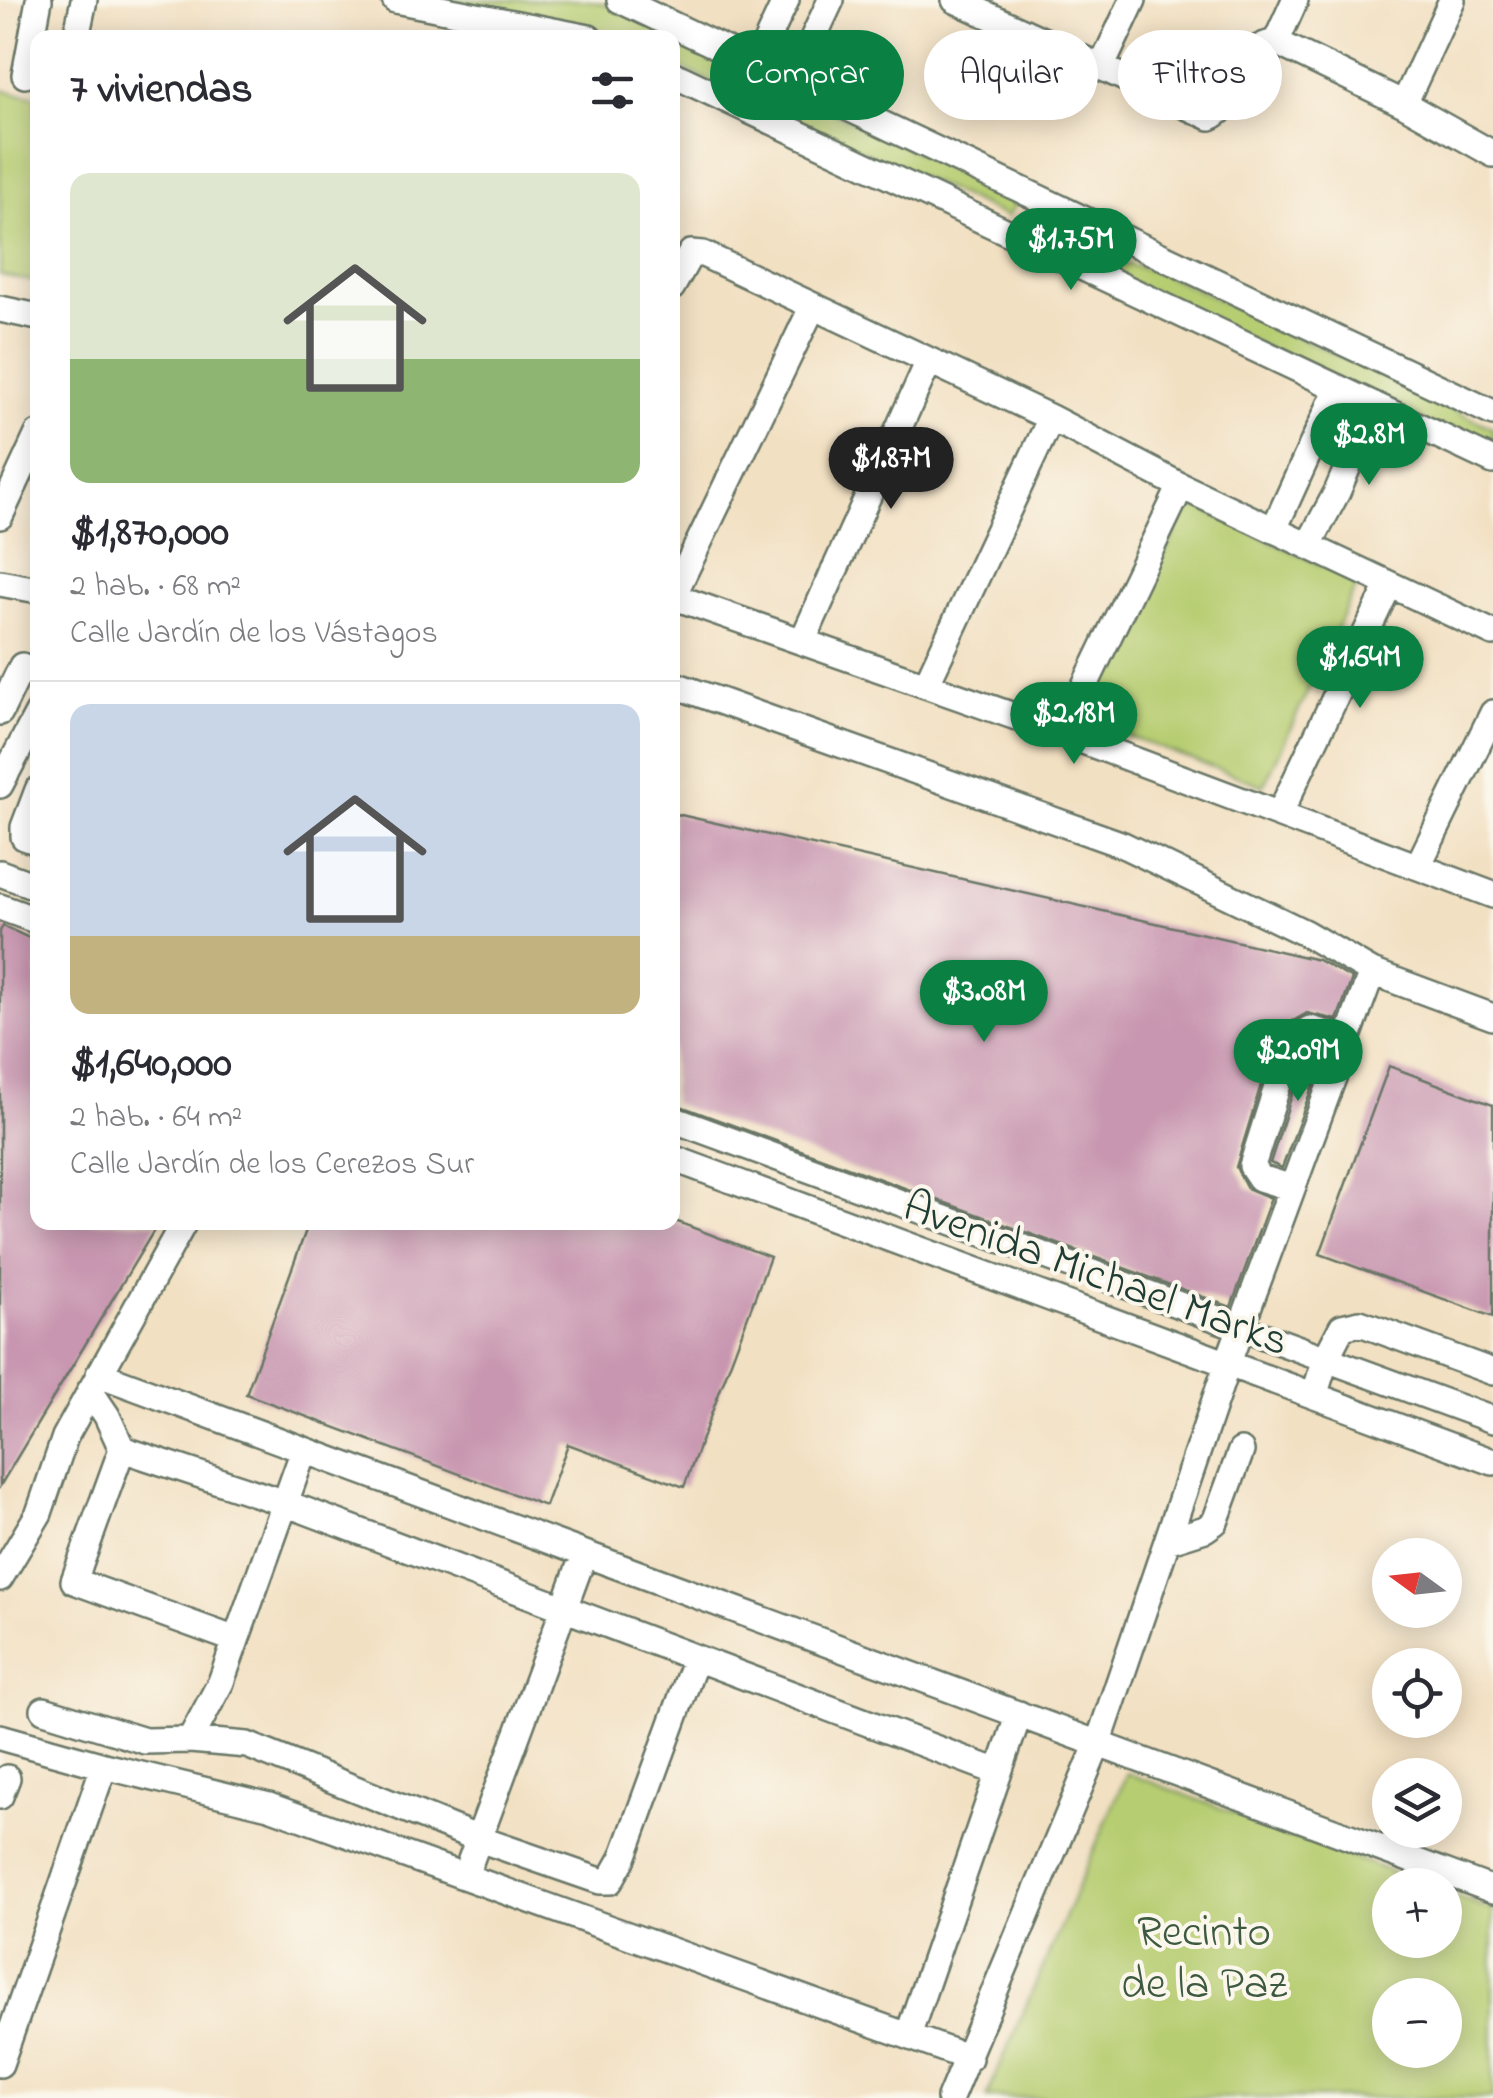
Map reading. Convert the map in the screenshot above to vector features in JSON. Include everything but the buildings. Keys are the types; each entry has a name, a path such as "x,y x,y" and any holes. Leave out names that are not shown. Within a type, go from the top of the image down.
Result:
{"street":[{"path":"32,30 39,0"},
{"path":"78,30 84,0"},
{"path":"395,0 548,30"},
{"path":"620,0 710,42"},
{"path":"817,30 832,0"},
{"path":"955,0 990,8 1118,75"},
{"path":"1101,68 1133,0"},
{"path":"1281,30 1295,0"},
{"path":"1404,104 1452,0"},
{"path":"782,9 806,30"},
{"path":"21,74 30,37"},
{"path":"1282,45 1404,104 1493,154"},
{"path":"680,78 1493,460"},
{"path":"876,120 1493,414"},
{"path":"1025,241 1045,200"},
{"path":"680,273 691,253 703,254 1493,632"},
{"path":"680,582 813,306"},
{"path":"0,309 30,315"},
{"path":"803,640 929,360"},
{"path":"1274,530 1338,388"},
{"path":"1308,546 1374,405"},
{"path":"926,685 1051,418"},
{"path":"1317,434 1356,449"},
{"path":"0,452 30,445"},
{"path":"0,516 30,449"},
{"path":"1062,733 1181,486"},
{"path":"0,583 30,589"},
{"path":"1280,813 1389,585"},
{"path":"680,598 1062,733 1493,895"},
{"path":"0,712 20,666"},
{"path":"680,687 1124,846 1305,933 1372,972 1493,1017"},
{"path":"1418,866 1493,713"},
{"path":"30,735 3,779 30,785"},
{"path":"30,809 24,826 24,836 30,839"},
{"path":"0,873 30,883"},
{"path":"0,907 30,918"},
{"path":"950,2098 1099,1741 1227,1364 1372,972"},
{"path":"1292,1188 1260,1178 1252,1166 1292,1040 1310,1029 1346,1039"},
{"name":"Avenida Michael Marks","path":"680,1122 1493,1420"},
{"name":"Avenida Michael Marks","path":"680,1161 1493,1462"},
{"path":"0,1578 39,1513 65,1437 180,1230"},
{"path":"1314,1396 1326,1358 1342,1327 1360,1323 1493,1372"},
{"path":"94,1382 122,1449 74,1581 236,1640"},
{"path":"94,1382 304,1450 1493,1890"},
{"path":"122,1449 285,1502 998,1772"},
{"path":"190,1740 221,1682 304,1450"},
{"path":"1167,1540 1205,1529 1215,1522 1241,1451"},
{"path":"466,1876 584,1554"},
{"path":"44,1710 145,1741 247,1745 479,1839 600,1881 610,1881 623,1858 696,1658"},
{"path":"908,2036 1020,1714"},
{"path":"0,1736 269,1806 969,2058"},
{"path":"0,2064 104,1766"}],"green space":[{"path":"439,0 585,0 606,4 660,30 598,30"},
{"path":"680,39 710,54 710,81 680,67"},
{"path":"0,90 30,96 30,281 0,275"},
{"path":"795,120 849,120 1018,201 1007,217"},
{"path":"1056,234 1120,263 1159,272 1493,428 1493,454 1054,249"},
{"path":"1189,503 1358,582 1264,786 1084,720"},
{"name":"Recinto de la Paz","path":"1127,1773 1381,1868 1372,1868 1372,1958 1462,1958 1462,1898 1493,1910 1493,2098 986,2098"}]}
